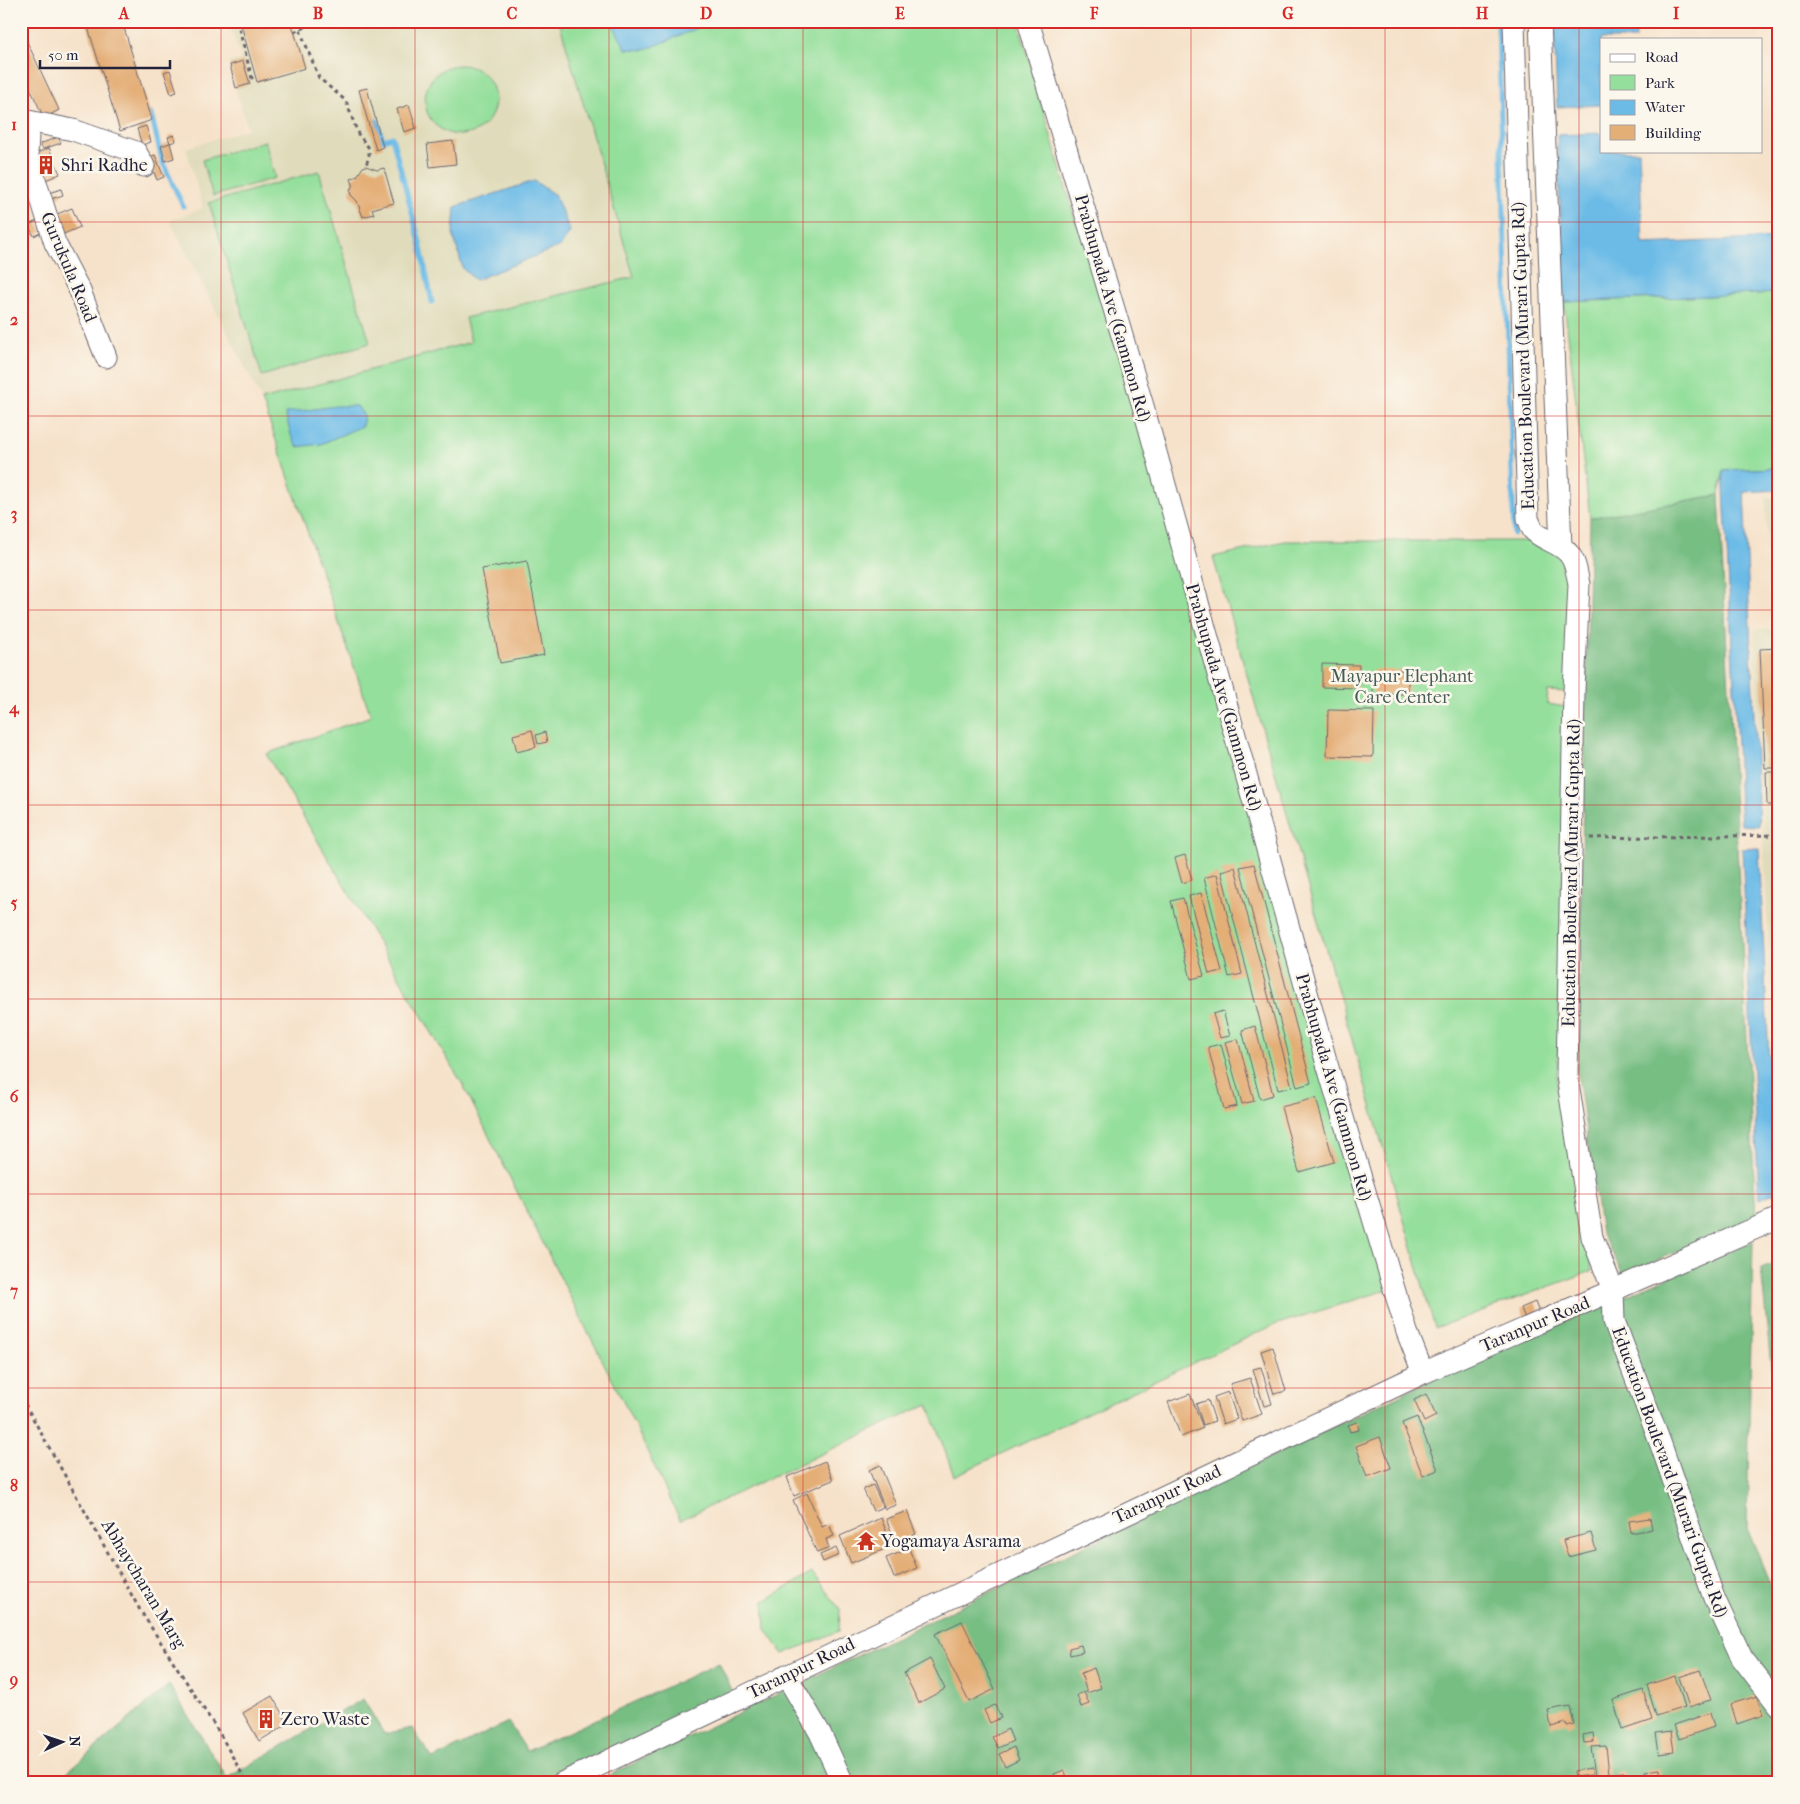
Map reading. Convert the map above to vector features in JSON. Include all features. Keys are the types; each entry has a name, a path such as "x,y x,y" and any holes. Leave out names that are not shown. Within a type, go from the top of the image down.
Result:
{"street":[{"name":"Prabhupada Ave (Gammon Rd)","path":"1028,21 1143,406 1327,1064 1406,1332 1423,1373"},
{"name":"Education Boulevard (Murari Gupta Rd)","path":"1514,21 1528,519 1533,529 1541,536 1561,547 1570,555 1577,572 1579,584 1574,692 1567,1076 1592,1237 1612,1290 1614,1321 1661,1445 1714,1598 1742,1658 1779,1706"},
{"path":"1540,21 1561,547"},
{"path":"22,120 72,130 136,152 144,166"},
{"name":"Gurukula Road","path":"22,120 28,135 27,154 55,243 80,291 106,357"},
{"name":"Taranpur Road","path":"562,1783 1423,1373 1779,1218"},
{"path":"786,1675 820,1734 843,1783"}],"path":[{"path":"236,21 253,82"},
{"path":"294,32 311,25 314,21"},
{"path":"300,30 319,78 346,101 358,134 369,148 370,155 366,166"},
{"path":"1572,838 1779,835"},
{"name":"Abhaycharan Marg","path":"21,1397 140,1610 220,1734 247,1783"}],"shaded area":[{"path":"229,21 559,21 634,277 465,318 471,342 262,400 170,221 203,208 186,148 248,129 228,63 241,59"},
{"path":"1766,497 1779,497 1779,585 1768,586"},
{"path":"1754,629 1779,630 1779,1143 1763,836"}],"green space":[{"path":"559,21 1018,21 1076,223 1087,219 1393,1288 1274,1325 954,1476 928,1404 680,1520 630,1415 463,1085 266,754 371,716 262,400 471,342 465,318 634,277"},
{"path":"460,65 473,68 485,75 492,87 495,100 492,113 485,125 473,132 460,135 447,132 435,125 428,113 425,100 428,87 435,75 447,68"},
{"path":"265,141 275,178 213,196 202,160"},
{"path":"319,171 370,343 262,376 209,203"},
{"path":"1779,293 1779,468 1724,470 1719,495 1590,518 1564,302"},
{"path":"1719,495 1756,1217 1624,1275 1601,1233 1577,1068 1590,518"},
{"name":"Mayapur Elephant Care Center","path":"1285,541 1531,541 1555,551 1566,562 1572,583 1568,692 1548,691 1547,704 1567,707 1557,1089 1592,1271 1435,1328 1213,557"},
{"path":"1753,1241 1747,1528 1779,1607 1779,1783 593,1783 1435,1378"},
{"path":"1779,1262 1779,1442 1761,1269"},
{"path":"812,1573 840,1609 839,1631 783,1654 766,1629 764,1601"},
{"path":"719,1663 733,1693 549,1783 54,1783 169,1685 227,1778 363,1699 384,1734 412,1728 433,1759 508,1722 527,1751"}],"water":[{"path":"611,21 705,21 698,28 645,50 626,49"},
{"path":"1554,21 1635,21 1636,38 1600,38 1600,105 1557,107"},
{"path":"1600,133 1600,152 1639,152 1643,244 1779,238 1779,293 1564,302 1557,135"},
{"path":"534,181 555,195 570,231 561,246 475,280 463,269 453,234 455,207"},
{"path":"337,406 357,406 364,416 362,426 321,444 297,447 291,435 285,413"},
{"path":"1779,468 1779,490 1744,492 1759,826 1741,825 1723,470"},
{"path":"1759,848 1774,1168 1779,1167 1779,1191 1759,1199 1742,849"}],"building":[{"path":"86,21 122,21 152,120 120,131"},
{"path":"240,21 291,21 305,68 257,82"},
{"path":"21,29 59,110 44,118 21,69"},
{"path":"243,61 250,84 236,88 230,65"},
{"path":"170,70 177,92 171,94 164,72"},
{"path":"367,88 383,147 376,150 359,90"},
{"path":"409,105 416,128 404,132 397,109"},
{"path":"146,126 151,142 142,145 137,129"},
{"path":"174,135 176,141 170,143 168,137"},
{"path":"58,137 61,143 43,149 40,144"},
{"path":"453,141 456,164 430,167 427,144"},
{"path":"170,143 174,158 165,161 161,146"},
{"name":"Shri Radhe","path":"49,148 60,174 43,181 32,155"},
{"path":"155,155 164,177 157,180 148,157"},
{"path":"366,166 377,170 384,168 394,203 372,209 374,214 363,217 357,201 350,191 353,184 351,179 357,176 363,167"},
{"path":"61,189 63,195 51,199 49,193"},
{"path":"72,208 80,227 59,236 50,217"},
{"path":"37,221 42,232 34,236 28,225"},
{"path":"527,561 544,655 500,663 482,569"},
{"path":"1779,648 1779,768 1765,768 1760,649"},
{"path":"1322,664 1359,665 1358,688 1322,687"},
{"path":"1373,670 1408,670 1408,694 1373,694"},
{"path":"1328,710 1374,711 1373,757 1327,756"},
{"path":"532,730 536,747 517,752 513,735"},
{"path":"545,732 547,742 538,744 536,735"},
{"path":"1766,772 1779,772 1779,805 1767,805"},
{"path":"1185,855 1192,880 1182,883 1175,858"},
{"path":"1254,864 1311,1083 1297,1087 1240,867"},
{"path":"1235,867 1292,1087 1278,1090 1221,871"},
{"path":"1217,874 1242,974 1229,977 1204,878"},
{"path":"1201,893 1222,971 1209,974 1189,896"},
{"path":"1183,898 1204,976 1191,979 1171,901"},
{"path":"1223,1011 1230,1036 1220,1038 1213,1014"},
{"path":"1255,1026 1273,1095 1260,1099 1242,1030"},
{"path":"1238,1039 1254,1101 1242,1104 1225,1042"},
{"path":"1221,1044 1237,1106 1224,1109 1208,1047"},
{"path":"1316,1098 1334,1162 1299,1172 1281,1107"},
{"path":"1535,1302 1540,1315 1526,1321 1521,1308"},
{"path":"1273,1347 1286,1391 1274,1394 1261,1351"},
{"path":"1261,1367 1272,1404 1264,1406 1253,1369"},
{"path":"1250,1378 1262,1414 1242,1421 1230,1384"},
{"path":"1228,1392 1237,1419 1223,1424 1214,1397"},
{"path":"1190,1394 1203,1428 1181,1437 1168,1402"},
{"path":"1426,1394 1436,1416 1424,1422 1414,1400"},
{"path":"1208,1400 1215,1421 1203,1425 1196,1404"},
{"path":"1417,1417 1438,1470 1423,1476 1402,1423"},
{"path":"1357,1422 1359,1430 1350,1432 1348,1425"},
{"path":"1380,1437 1391,1468 1367,1477 1356,1446"},
{"path":"825,1461 833,1480 794,1496 787,1477"},
{"path":"880,1465 896,1505 885,1509 869,1470"},
{"path":"873,1485 883,1507 873,1511 863,1489"},
{"path":"807,1493 822,1527 829,1524 834,1536 826,1539 829,1548 817,1553 793,1500"},
{"path":"907,1511 916,1534 896,1542 886,1519"},
{"name":"Yogamaya Asrama","path":"881,1518 892,1546 851,1563 840,1536"},
{"path":"1650,1518 1652,1529 1631,1533 1629,1521"},
{"path":"1591,1533 1596,1550 1568,1557 1563,1540"},
{"path":"836,1548 839,1555 823,1562 820,1555"},
{"path":"909,1549 917,1568 894,1578 886,1558"},
{"path":"962,1621 995,1689 969,1702 935,1634"},
{"path":"1081,1645 1083,1652 1070,1655 1069,1648"},
{"path":"930,1659 945,1689 919,1703 904,1673"},
{"path":"1094,1668 1101,1688 1087,1693 1081,1673"},
{"path":"1700,1670 1711,1700 1689,1707 1679,1677"},
{"path":"1675,1676 1685,1707 1656,1716 1647,1685"},
{"path":"1643,1690 1652,1720 1622,1730 1613,1700"},
{"path":"1084,1692 1089,1704 1081,1707 1077,1695"},
{"name":"Zero Waste","path":"272,1696 288,1724 259,1741 243,1713"},
{"path":"1757,1696 1763,1715 1737,1724 1731,1704"},
{"path":"995,1705 1001,1718 990,1723 984,1710"},
{"path":"1570,1706 1574,1724 1567,1726 1566,1723 1551,1727 1548,1710"},
{"path":"1710,1713 1714,1727 1679,1739 1674,1725"},
{"path":"1008,1729 1013,1741 998,1748 992,1737"},
{"path":"1671,1731 1674,1752 1659,1754 1656,1733"},
{"path":"1593,1733 1594,1742 1584,1743 1583,1735"},
{"path":"1606,1746 1609,1774 1595,1776 1591,1747"},
{"path":"1014,1747 1019,1760 1005,1767 999,1754"},
{"path":"1591,1768 1592,1775 1575,1777 1574,1771"},
{"path":"1660,1769 1661,1783 1646,1783 1645,1771"},
{"path":"1064,1770 1069,1783 1058,1783 1054,1774"},
{"path":"1624,1772 1625,1783 1617,1783 1616,1773"},
{"path":"1610,1778 1610,1783 1597,1783 1597,1779"}],"waterway":[{"path":"1498,21 1514,534"},
{"path":"150,113 162,161 183,206"},
{"path":"375,121 377,121 383,140 392,137 420,243 432,302"}],"place":[{"name":"Shri Radhe","path":"46,165"},
{"name":"Yogamaya Asrama","path":"866,1541"},
{"name":"Zero Waste","path":"266,1719"}]}
